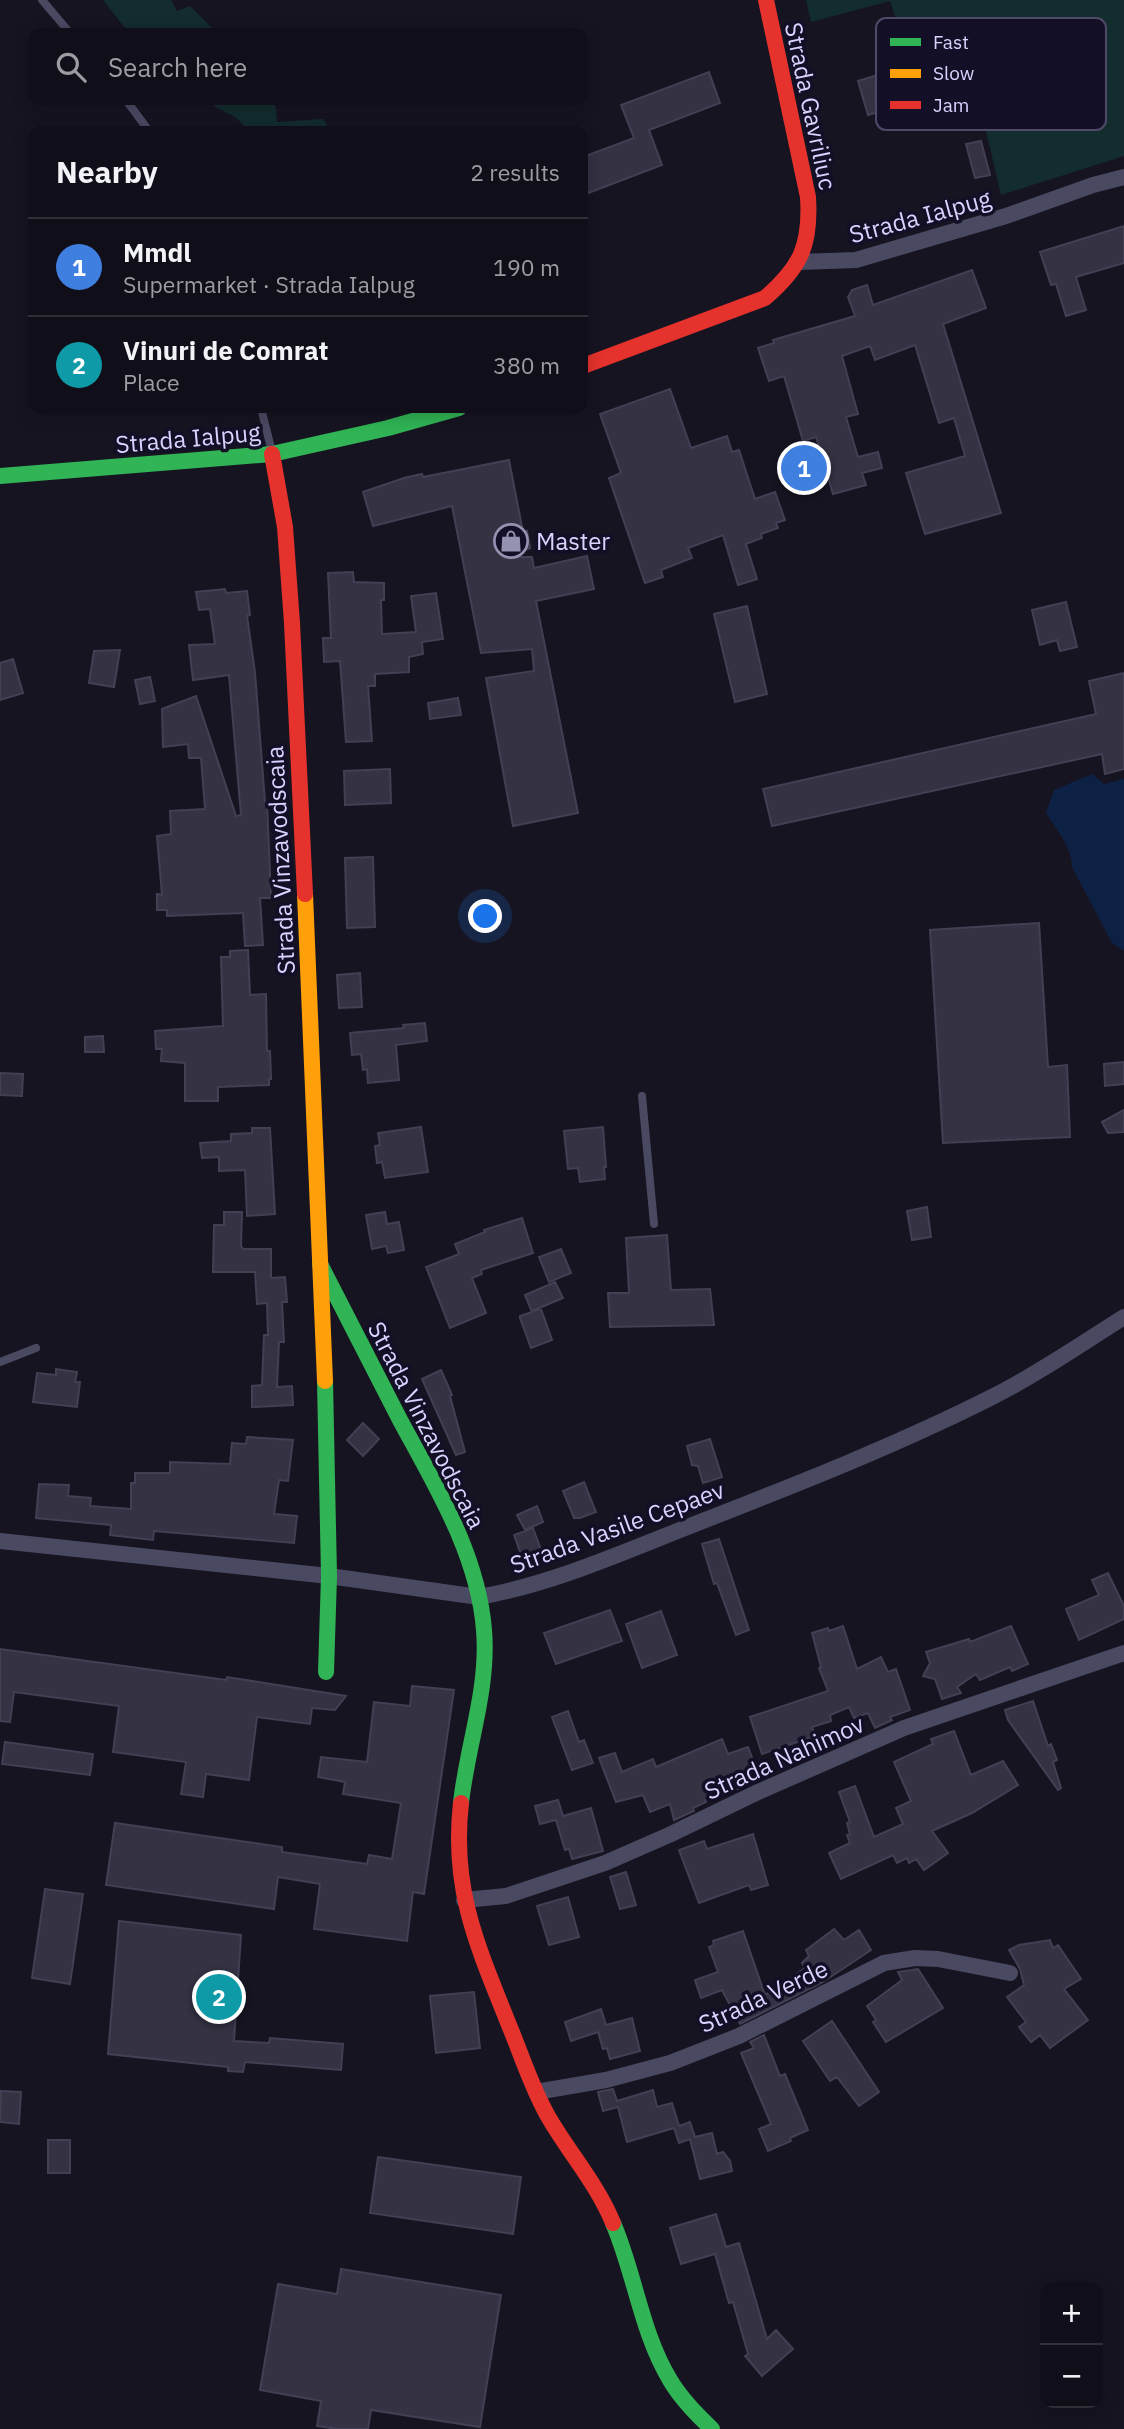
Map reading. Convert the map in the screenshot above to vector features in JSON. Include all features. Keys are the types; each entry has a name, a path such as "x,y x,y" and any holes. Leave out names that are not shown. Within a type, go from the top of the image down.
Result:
{"street":[{"name":"Strada Gavriliuc","path":"766,0 805,180 809,211 806,244 799,262"},
{"name":"Strada Ialpug","path":"799,262 856,260 1006,216 1093,185 1124,177"},
{"path":"588,364 765,298 785,282 799,262"},
{"name":"Strada Ialpug","path":"0,476 272,454 441,413"},
{"name":"Strada Vinzavodscaia","path":"272,454 285,527 292,623 316,1107 325,1353 329,1576 326,1672"},
{"name":"Strada Vinzavodscaia","path":"320,1265 440,1494 465,1553 479,1597 484,1626 484,1662 476,1727 458,1816 458,1861 464,1900 482,1959 549,2118 604,2200 620,2237 647,2334 659,2362 680,2398 712,2429"},
{"name":"Strada Vasile Cepaev","path":"0,1541 329,1576 479,1597 546,1581 917,1433 1020,1382 1124,1317"},
{"name":"Strada Nahimov","path":"464,1900 506,1896 605,1863 904,1728 1124,1653"},
{"name":"Strada Verde","path":"536,2092 606,2080 670,2063 739,2036 884,1963 915,1958 938,1959 1010,1973"}],"lane":[{"path":"43,0 66,28"},
{"path":"130,105 145,126"},
{"path":"262,413 272,454"},
{"path":"642,1096 654,1224"},
{"path":"0,1362 36,1348"}],"green space":[{"path":"103,0 171,0 177,11 190,6 212,28 125,28"},
{"path":"806,0 1124,0 1124,156 1001,195 986,130 1106,130 1106,18 896,18 890,1 811,22"},
{"path":"275,105 277,122 323,119 328,126 245,126 235,117 214,106"}],"water":[{"path":"1092,774 1104,784 1124,779 1124,951 1112,943 1072,867 1066,845 1046,813 1054,790"}],"building":[{"path":"709,72 720,103 649,130 662,165 588,193 588,155 634,138 621,105"},
{"path":"876,76 876,113 868,115 858,81"},
{"path":"981,141 990,175 975,178 966,144"},
{"path":"1124,226 1124,263 1076,277 1086,310 1066,316 1056,284 1051,285 1040,252"},
{"path":"972,270 986,308 943,324 1001,513 925,534 906,473 965,456 954,418 939,423 915,345 875,360 870,346 842,356 858,414 846,417 858,457 878,452 882,468 862,473 866,485 833,494 816,437 803,441 784,376 769,381 758,348 774,343 773,340 855,316 848,297 852,290 867,285 873,305"},
{"path":"670,389 691,448 727,436 732,452 739,450 755,499 775,492 785,520 776,523 778,528 761,534 762,538 746,544 757,579 738,585 723,535 688,548 692,558 661,570 663,577 645,583 609,478 621,473 600,414"},
{"path":"509,460 523,532 527,531 530,548 506,557 532,557 534,568 587,556 594,589 536,601 578,813 513,826 486,678 534,671 532,649 481,653 452,506 373,526 363,492 422,474 423,477"},
{"path":"353,572 354,582 384,583 384,600 381,600 382,634 416,632 411,596 436,593 443,639 422,642 423,654 409,657 409,672 375,674 375,686 368,686 372,741 346,742 340,661 324,662 323,638 331,638 328,573"},
{"path":"225,589 226,593 247,591 250,615 247,616 267,802 271,898 260,898 263,945 245,946 243,913 167,916 167,910 157,910 157,894 162,895 157,836 171,834 170,811 205,809 201,758 189,758 188,744 163,747 162,709 196,696 236,816 241,815 229,675 193,680 189,645 215,644 210,609 199,610 196,592"},
{"path":"1066,602 1077,647 1060,651 1057,640 1040,645 1032,610"},
{"path":"747,606 767,694 735,702 714,614"},
{"path":"120,650 114,687 89,683 94,651"},
{"path":"13,659 23,693 0,700 0,663"},
{"path":"1124,673 1124,769 1105,774 1102,754 772,826 763,789 1096,714 1089,681"},
{"path":"150,677 155,701 140,704 135,680"},
{"path":"458,698 461,715 430,719 428,703"},
{"path":"390,769 391,803 345,805 344,771"},
{"path":"373,857 375,927 347,928 345,858"},
{"path":"1039,923 1048,1067 1067,1065 1070,1137 943,1143 930,930"},
{"path":"248,950 250,995 266,994 267,1051 270,1051 271,1079 269,1085 218,1087 218,1101 185,1101 185,1063 161,1061 162,1049 156,1049 155,1031 223,1026 221,957 230,957 230,951"},
{"path":"360,973 362,1007 339,1008 337,975"},
{"path":"425,1023 427,1041 396,1045 399,1080 368,1083 367,1069 363,1070 361,1054 352,1055 350,1033 404,1028 403,1025"},
{"path":"103,1036 104,1052 85,1052 85,1037"},
{"path":"1124,1062 1124,1084 1105,1086 1104,1064"},
{"path":"0,1073 23,1074 22,1096 0,1095"},
{"path":"1124,1110 1124,1132 1108,1133 1102,1122"},
{"path":"421,1127 428,1172 385,1178 382,1162 377,1163 375,1146 380,1145 378,1133"},
{"path":"603,1127 605,1179 580,1182 578,1168 568,1169 564,1131"},
{"path":"252,1128 270,1128 275,1214 247,1216 245,1170 219,1171 219,1157 202,1158 200,1143 231,1141 231,1134 252,1133"},
{"path":"927,1207 931,1237 912,1240 907,1211"},
{"path":"224,1212 242,1212 241,1246 243,1249 271,1249 271,1278 285,1277 287,1302 282,1302 284,1342 279,1342 277,1387 292,1386 293,1405 252,1407 252,1386 262,1385 264,1335 268,1335 267,1303 257,1304 255,1272 213,1272 214,1225 224,1225"},
{"path":"385,1212 387,1224 399,1222 404,1250 388,1253 386,1246 372,1249 366,1215"},
{"path":"522,1218 533,1253 481,1270 482,1274 472,1278 486,1313 450,1328 426,1267 459,1254 455,1244 485,1232 484,1230"},
{"path":"667,1235 671,1290 710,1289 714,1325 610,1327 608,1293 629,1293 626,1238"},
{"path":"561,1249 571,1273 549,1282 539,1257"},
{"path":"555,1282 563,1298 532,1311 541,1309 552,1340 531,1348 520,1318 532,1312 525,1295"},
{"path":"56,1369 77,1372 75,1382 80,1382 77,1407 33,1402 37,1373 56,1375"},
{"path":"441,1370 452,1395 450,1396 465,1452 456,1455 422,1379"},
{"path":"363,1423 379,1439 363,1456 347,1440"},
{"path":"247,1437 293,1440 288,1481 279,1480 274,1514 297,1516 294,1543 154,1531 153,1540 110,1535 111,1525 36,1518 39,1484 69,1485 68,1496 91,1498 90,1506 131,1509 131,1483 135,1483 135,1473 170,1473 170,1462 230,1464 232,1443 246,1444"},
{"path":"710,1439 722,1477 703,1483 698,1466 692,1465 687,1446"},
{"path":"584,1482 596,1512 574,1518 563,1491"},
{"path":"537,1506 543,1522 525,1530 517,1515"},
{"path":"533,1528 541,1550 522,1557 514,1535"},
{"path":"719,1539 749,1630 736,1635 717,1583 714,1584 702,1544"},
{"path":"1108,1573 1124,1606 1124,1619 1079,1640 1066,1609 1099,1595 1092,1580"},
{"path":"610,1610 622,1641 556,1664 544,1633"},
{"path":"661,1611 677,1655 642,1668 626,1624"},
{"path":"843,1626 857,1669 881,1657 888,1672 896,1669 910,1710 890,1717 892,1720 875,1728 868,1713 854,1718 849,1707 830,1715 831,1721 812,1727 815,1736 762,1754 750,1717 828,1691 819,1668 821,1667 812,1633"},
{"path":"1011,1626 1028,1664 1012,1671 1010,1667 980,1680 976,1674 957,1687 961,1693 942,1699 935,1679 923,1676 930,1663 926,1652 969,1639 970,1642"},
{"path":"0,1649 226,1680 227,1677 346,1696 335,1710 312,1708 310,1724 257,1717 249,1780 206,1774 203,1797 181,1794 186,1762 113,1752 119,1706 14,1692 10,1722 0,1721"},
{"path":"412,1686 454,1690 424,1894 413,1892 407,1941 314,1929 320,1884 278,1877 274,1909 106,1885 115,1823 282,1847 282,1852 367,1864 369,1855 392,1859 401,1803 343,1794 345,1782 318,1777 321,1757 367,1762 374,1702 410,1706"},
{"path":"1033,1701 1048,1746 1051,1744 1057,1760 1053,1762 1061,1788 1058,1790 1008,1720 1005,1710"},
{"path":"568,1711 579,1742 584,1740 593,1763 572,1770 552,1717"},
{"path":"954,1731 971,1775 1003,1761 1018,1785 972,1813 932,1831 948,1853 924,1870 916,1859 909,1863 907,1858 897,1863 893,1855 841,1879 829,1853 850,1843 847,1823 850,1822 839,1792 855,1786 874,1837 903,1824 896,1808 911,1801 894,1762 933,1744 931,1739"},
{"path":"722,1739 728,1754 748,1747 757,1771 740,1777 743,1787 705,1800 706,1802 693,1808 694,1811 674,1820 670,1804 650,1812 643,1795 616,1802 599,1758 615,1753 622,1772 653,1759 656,1767"},
{"path":"5,1742 93,1754 90,1775 2,1764"},
{"path":"558,1800 563,1816 591,1808 603,1851 572,1859 569,1849 565,1850 556,1820 540,1824 535,1806"},
{"path":"753,1834 768,1885 751,1890 749,1885 699,1903 679,1850 704,1841 707,1849"},
{"path":"626,1872 636,1905 620,1909 610,1877"},
{"path":"45,1889 83,1894 70,1984 32,1978"},
{"path":"568,1897 579,1937 549,1945 537,1906"},
{"path":"119,1921 241,1935 234,2041 269,2043 270,2038 343,2044 341,2070 245,2062 243,2072 228,2071 228,2067 108,2054"},
{"path":"834,1929 844,1940 859,1930 871,1950 823,1982 740,2024 722,1990 701,1998 695,1980 718,1972 709,1947 714,1945 713,1941 743,1931 765,1995 805,1968 802,1963 809,1956 806,1950"},
{"path":"1050,1940 1053,1948 1058,1945 1081,1979 1064,1989 1088,2020 1050,2048 1040,2035 1031,2042 1019,2027 1026,2022 1007,1997 1024,1985 1020,1969 1009,1950 1019,1945"},
{"path":"918,1969 943,2008 886,2042 873,2022 876,2020 867,2006 902,1980 898,1972"},
{"path":"474,1992 480,2048 436,2053 430,1996"},
{"path":"601,2009 606,2025 632,2018 640,2051 610,2059 607,2048 603,2049 598,2032 571,2041 565,2022"},
{"path":"832,2021 879,2092 859,2106 837,2077 830,2081 803,2041"},
{"path":"764,2035 780,2076 785,2074 808,2130 768,2151 759,2129 771,2124 741,2053 754,2048 750,2042"},
{"path":"613,2089 617,2101 653,2090 657,2107 672,2103 679,2126 690,2122 695,2137 712,2133 717,2154 723,2152 730,2161 732,2171 700,2179 690,2139 679,2143 674,2128 627,2142 618,2107 603,2111 598,2092"},
{"path":"1,2091 21,2092 19,2124 0,2122"},
{"path":"48,2140 70,2140 70,2173 48,2173"},
{"path":"378,2157 521,2177 513,2234 370,2213"},
{"path":"716,2214 726,2247 739,2243 767,2339 776,2330 793,2349 762,2376 745,2356 748,2354 733,2302 729,2303 715,2254 681,2264 670,2228"},
{"path":"341,2269 501,2295 480,2427 371,2410 368,2429 317,2426 321,2401 260,2390 278,2284 337,2294"}],"traffic: fast":[{"path":"0,476 272,454 441,413"},
{"path":"320,1264 453,1521 473,1574 480,1602 485,1652 481,1696 461,1803"},
{"path":"325,1381 329,1576 326,1672"},
{"path":"613,2223 660,2362 679,2394 712,2429"}],"traffic: slow":[{"path":"305,894 325,1381"}],"traffic: jam":[{"path":"588,364 765,298 787,276 801,254 808,229 808,197 766,0"},
{"path":"272,454 285,527 305,894"},
{"path":"461,1803 459,1834 464,1891 487,1970 543,2107 599,2195 613,2223"}],"place":[{"name":"Mmdl","path":"804,468"},
{"name":"Master","path":"511,541"},
{"name":"Vinuri de Comrat","path":"219,1997"}]}
